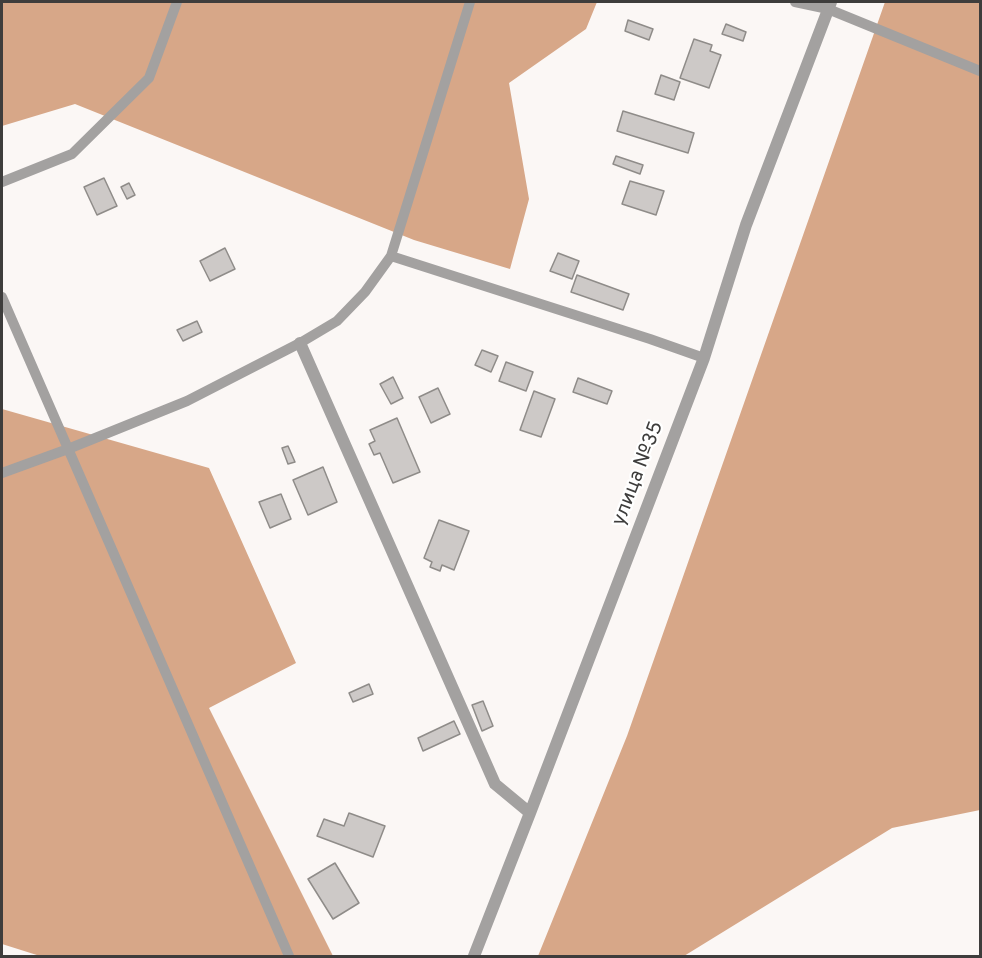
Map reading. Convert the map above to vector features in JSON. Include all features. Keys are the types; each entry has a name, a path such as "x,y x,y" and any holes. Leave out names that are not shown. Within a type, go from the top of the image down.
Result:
{"street":[{"name":"улица №35","path":"474,957 704,358 746,225 830,5"},
{"path":"300,343 495,784 530,813"}],"lane":[{"path":"2,182 72,154 149,78 177,2"},
{"path":"2,473 187,401 300,343 337,321 365,292 391,256 470,2"},
{"path":"795,2 830,5 981,71"},
{"path":"391,256 704,358"},
{"path":"2,297 288,957"}],"shaded area":[{"path":"2,2 597,2 586,29 509,83 529,199 510,269 414,240 75,104 2,126"},
{"path":"885,2 980,2 980,810 892,828 684,956 538,956 627,736"},
{"path":"2,409 209,468 296,663 209,708 333,956 40,956 2,944"}],"building":[{"path":"628,20 653,29 649,40 625,31"},
{"path":"726,24 746,32 743,41 722,34"},
{"path":"694,39 712,45 710,51 721,55 709,88 680,78"},
{"path":"661,75 680,82 674,100 655,94"},
{"path":"623,111 694,133 688,153 617,131"},
{"path":"616,156 643,165 640,174 613,164"},
{"path":"104,178 117,206 97,215 84,187"},
{"path":"630,181 664,191 656,215 622,204"},
{"path":"129,183 135,195 127,199 121,187"},
{"path":"225,248 235,269 210,281 200,261"},
{"path":"558,253 579,261 572,279 550,271"},
{"path":"577,275 629,294 623,310 571,292"},
{"path":"197,321 202,332 183,341 177,330"},
{"path":"482,350 498,356 491,372 475,365"},
{"path":"506,362 533,372 526,391 499,381"},
{"path":"393,377 403,398 391,404 380,384"},
{"path":"578,378 612,391 607,404 573,392"},
{"path":"438,388 450,414 431,423 419,397"},
{"path":"534,391 555,399 541,437 520,430"},
{"path":"397,418 420,472 393,483 380,453 374,455 369,444 375,441 370,430"},
{"path":"288,446 295,462 288,464 282,448"},
{"path":"323,467 337,502 308,515 293,480"},
{"path":"281,494 291,519 270,528 259,502"},
{"path":"439,520 469,531 454,570 442,565 440,571 430,567 432,562 424,558"},
{"path":"369,684 373,694 353,702 349,693"},
{"path":"483,701 493,726 482,731 472,705"},
{"path":"454,721 460,734 423,751 418,738"},
{"path":"349,813 385,826 373,857 317,836 324,819 344,826"},
{"path":"335,863 359,903 333,919 308,879"}]}
